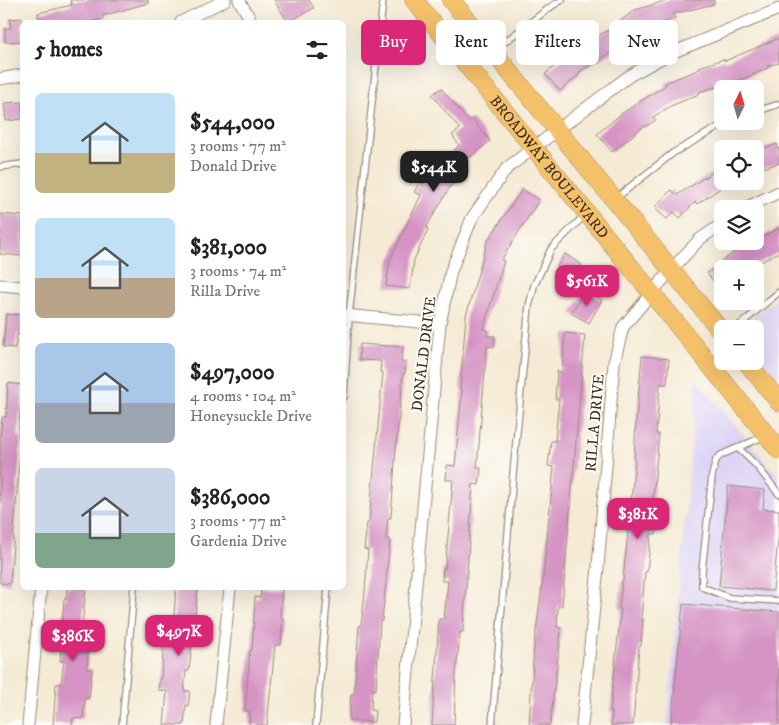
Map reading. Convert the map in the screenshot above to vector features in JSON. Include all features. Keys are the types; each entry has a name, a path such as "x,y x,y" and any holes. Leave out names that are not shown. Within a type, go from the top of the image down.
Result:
{"main road":[{"name":"BROADWAY BOULEVARD","path":"414,0 779,450"},
{"name":"BROADWAY BOULEVARD","path":"451,0 467,20"},
{"name":"BROADWAY BOULEVARD","path":"504,65 714,322"},
{"path":"753,370 779,402"}],"street":[{"path":"192,19 225,0"},
{"path":"238,0 251,20"},
{"name":"DONALD DRIVE","path":"402,725 440,324 450,271 472,218 507,168 629,76 669,54 779,9"},
{"path":"0,79 20,74"},
{"path":"762,200 779,192"},
{"name":"RILLA DRIVE","path":"582,725 598,567 614,363 623,327 671,270 700,239 714,229"},
{"path":"0,285 20,287"},
{"path":"347,316 440,324"},
{"path":"28,725 41,590"},
{"path":"216,725 230,590"}],"lane":[{"path":"346,343 347,316 384,0"},
{"path":"506,41 562,0"},
{"path":"764,109 779,104"},
{"path":"614,200 673,153 714,129"},
{"path":"0,167 20,164"},
{"path":"492,725 529,306 534,286 551,249 587,213"},
{"path":"746,320 779,292"},
{"path":"767,435 721,455 716,460 712,476 702,587 730,598 779,602"},
{"path":"738,448 756,465 779,494"},
{"path":"122,725 134,590"},
{"path":"316,725 328,590"}],"shaded area":[{"path":"779,297 779,380 764,362 764,320 750,320"},
{"path":"697,380 779,477 779,725 667,725"}],"building":[{"path":"70,0 148,0 148,3 102,16 103,19 99,20 40,20 38,13 72,5"},
{"path":"274,0 309,0 314,8 292,20 287,20"},
{"path":"668,0 714,0 714,4 673,14 675,19 672,20 622,20 635,10"},
{"path":"22,18 20,20 20,41 5,42 5,28 11,28 10,19"},
{"path":"608,30 609,54 599,60 599,35"},
{"path":"779,38 779,63 767,66 768,68 739,80 714,80 714,87 699,92 699,94 671,106 653,117 656,120 644,126 612,152 597,134 621,114 666,85 665,83 700,69 699,67 724,59 725,61"},
{"path":"556,65 590,65 579,72 580,74 560,91 545,74"},
{"path":"441,88 468,121 472,119 490,141 462,164 467,169 450,187 426,228 428,229 414,260 410,289 386,286 390,260 421,195 414,192 420,182 423,184 459,145 452,135 460,129 432,95"},
{"path":"20,102 20,119 6,121 4,103"},
{"path":"777,144 779,163 764,168 764,148"},
{"path":"714,171 714,190 718,190 697,204 695,202 680,218 674,212 667,219 654,208 671,190 677,195"},
{"path":"522,189 539,200 501,260 504,261 483,329 488,330 487,336 495,336 494,347 487,346 477,468 481,468 479,485 473,484 463,632 460,632 456,674 454,725 432,725 439,619 444,619 448,581 442,581 443,568 445,569 453,480 446,480 447,465 455,466 466,316 487,242"},
{"path":"0,214 20,216 20,256 0,254"},
{"path":"779,228 779,252 764,260 724,260 738,250 764,250 764,236"},
{"path":"565,254 582,265 574,277 557,267"},
{"path":"714,268 714,282 707,273"},
{"path":"585,290 602,300 589,323 571,313"},
{"path":"6,314 20,315 20,334 17,334 15,348 3,347"},
{"path":"565,333 585,335 562,606 558,606 557,627 561,628 560,640 550,725 529,725 534,646 554,467 548,466 551,441 555,441 559,399 555,399 557,371 562,372"},
{"path":"360,344 403,347 401,362 406,362 405,374 403,374 391,518 388,518 386,539 390,540 382,621 380,621 376,690 372,689 371,710 375,711 374,722 349,720 351,694 354,694 359,626 361,626 365,592 368,550 364,549 367,523 369,523 383,372 380,372 381,361 359,360"},
{"path":"642,356 669,359 667,384 660,384 656,434 659,434 652,509 658,509 656,534 651,534 647,572 645,572 641,646 639,646 633,725 611,725 612,712 610,711 635,460 636,421"},
{"path":"8,383 20,385 18,436 20,437 20,450 10,584 0,583 0,438 2,417 6,417"},
{"path":"728,486 765,490 763,509 779,510 773,591 719,586"},
{"path":"67,590 86,590 81,637 89,638 87,669 92,669 89,698 85,698 83,719 73,718 72,725 53,725 56,684 61,684 64,661 60,661 64,599 66,600"},
{"path":"176,590 198,590 189,671 186,671 184,691 190,691 188,706 186,705 184,725 164,725 167,691 158,690 164,642 172,643"},
{"path":"261,590 282,590 280,617 283,618 281,645 275,645 267,725 249,725 250,711 245,711 250,650 252,650 255,597 260,598"},
{"path":"683,604 779,612 779,725 671,725"}]}
